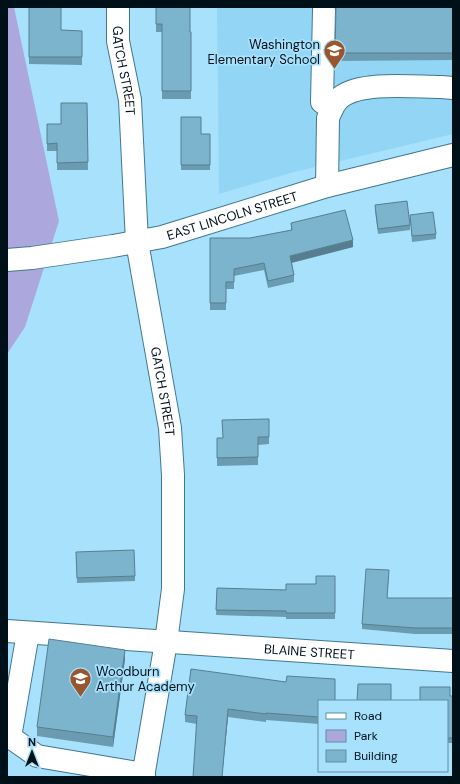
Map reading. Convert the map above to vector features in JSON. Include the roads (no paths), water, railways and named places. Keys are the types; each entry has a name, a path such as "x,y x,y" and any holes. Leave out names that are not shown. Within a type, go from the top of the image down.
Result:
{"street":[{"name":"GATCH STREET","path":"118,7 118,41 130,100 137,242 170,428 173,475 174,583 166,642 144,775"},
{"path":"324,10 322,102 332,108"},
{"path":"327,186 328,118 332,108 340,97 352,91 370,87 453,88"},
{"name":"EAST LINCOLN STREET","path":"7,260 32,258 162,237 327,186 453,155"},
{"path":"18,632 8,737 37,756 144,775"},
{"name":"BLAINE STREET","path":"18,632 453,661"}],"place":[{"name":"Washington Elementary School","path":"335,70"},
{"name":"Woodburn Arthur Academy","path":"81,698"}]}
